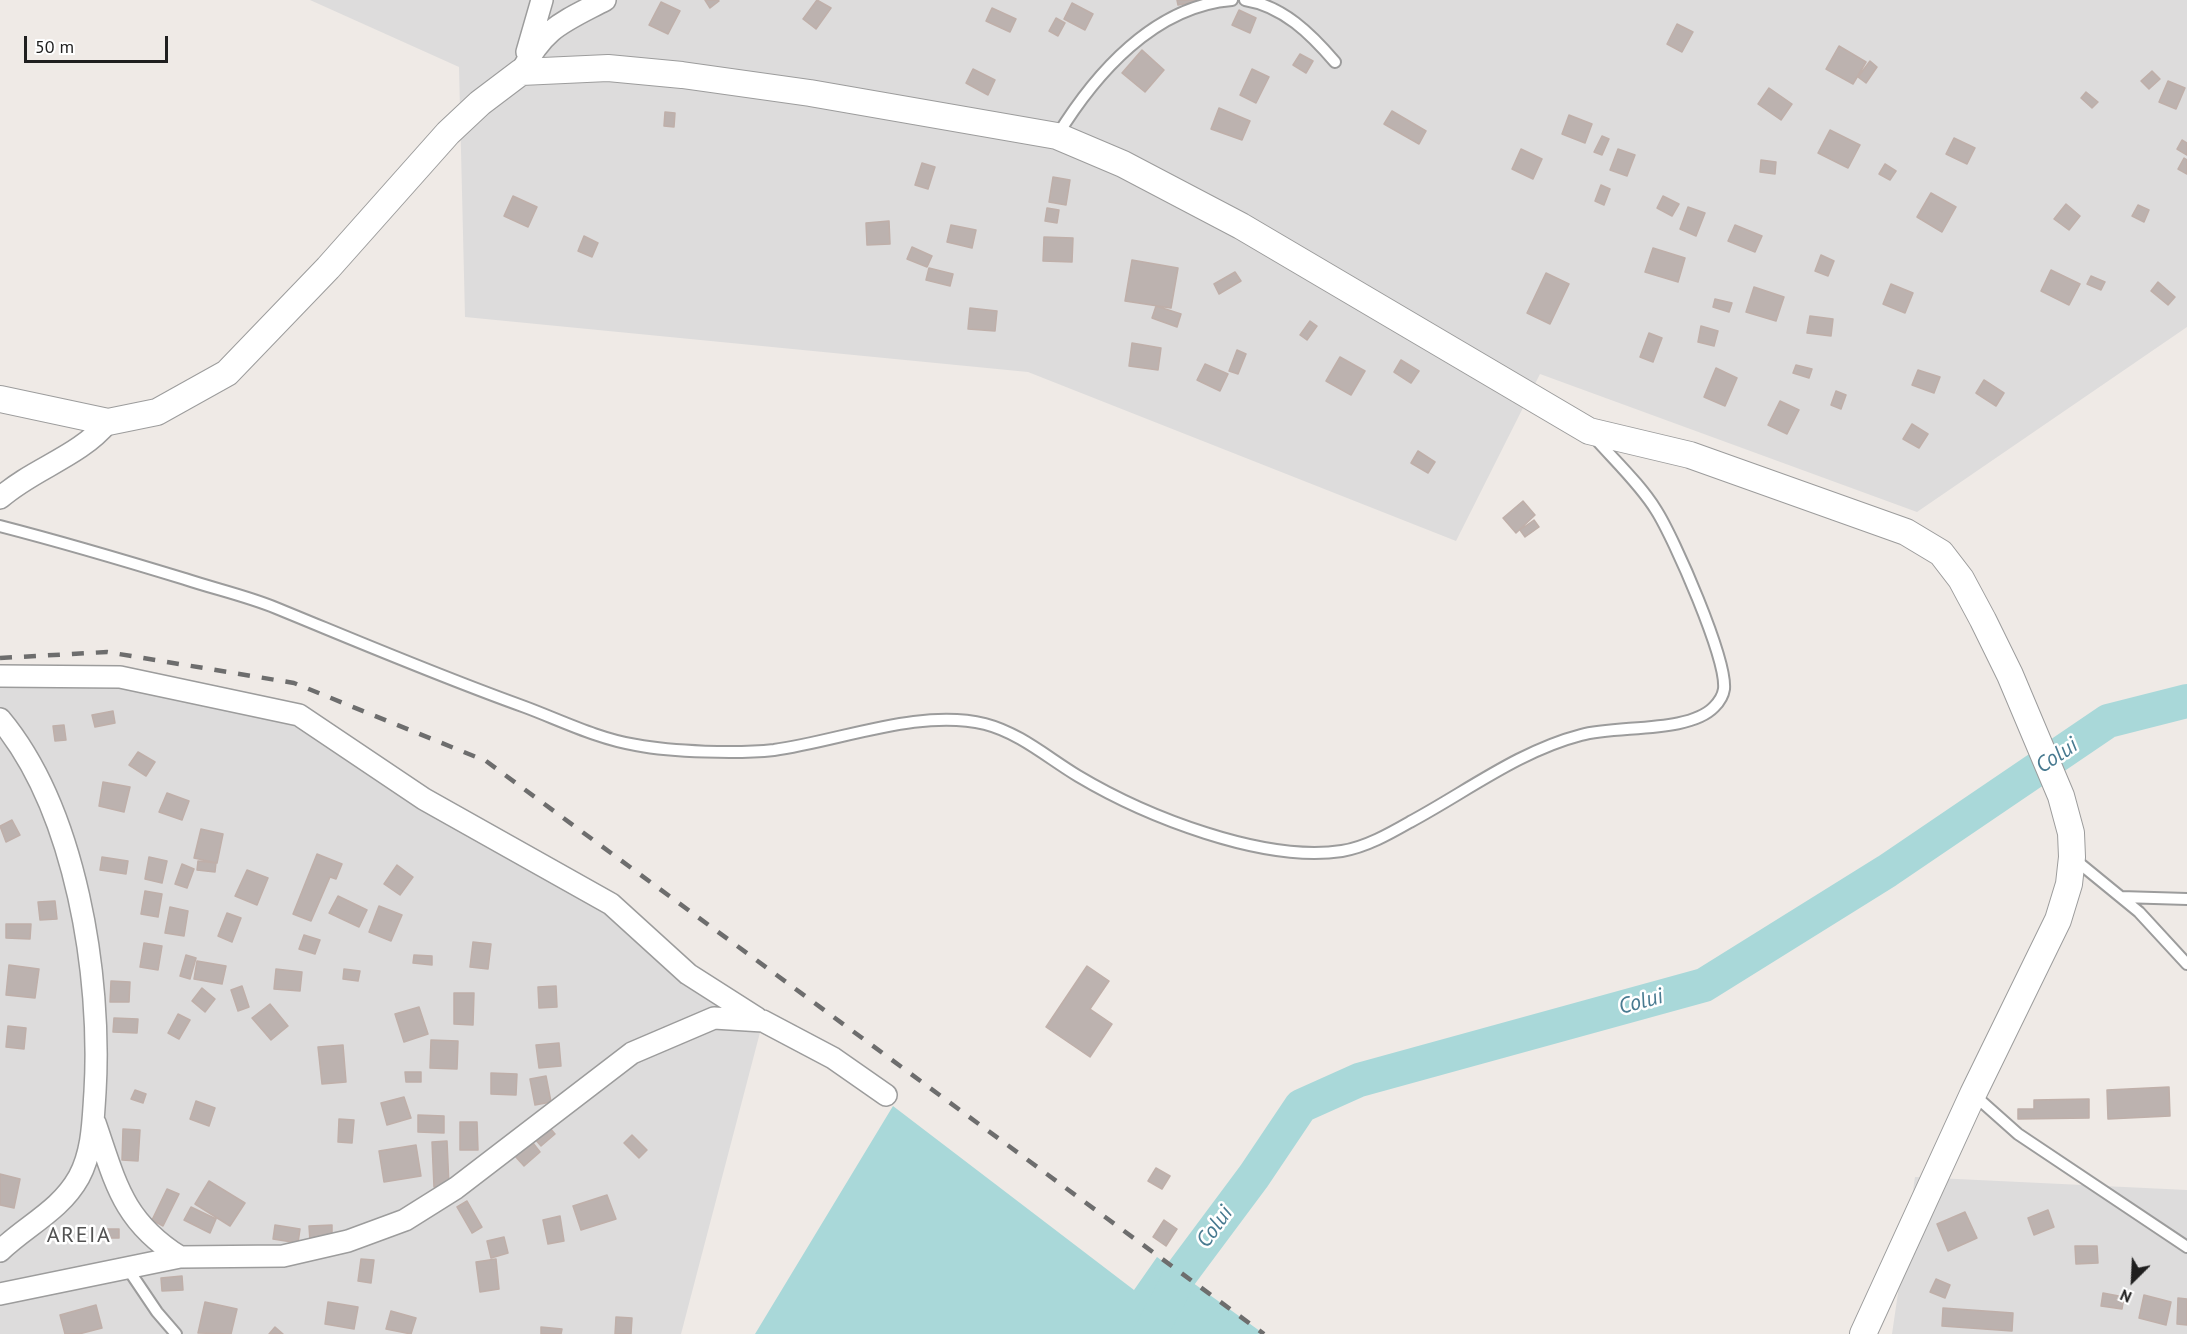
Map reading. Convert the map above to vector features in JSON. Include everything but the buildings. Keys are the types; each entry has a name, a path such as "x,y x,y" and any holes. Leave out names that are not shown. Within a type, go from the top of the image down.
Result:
{"street":[{"path":"521,72 542,0"},
{"path":"0,399 108,422 158,412 227,374 328,268 448,133 480,103 521,72 539,41 561,23 605,0"},
{"path":"521,72 582,68 682,75 810,93 1057,136 1123,164 1241,226 1589,431 1690,455 1906,532 1941,553 1961,579 2010,675 2061,796 2071,833 2072,857 2069,884 2058,920 1973,1094 1863,1334"},
{"path":"0,498 20,483 79,450 108,422"},
{"path":"0,676 120,677 299,715 424,799 611,904 688,974 763,1021 833,1058 886,1095"},
{"path":"0,719 25,751 65,844 81,900 91,980 97,1064 93,1119 85,1163 62,1201 3,1245"},
{"path":"0,1294 180,1257 283,1256 348,1241 405,1220 456,1188 632,1053 714,1018 763,1021"},
{"path":"93,1119 114,1178 130,1214 152,1238 180,1257"}],"lane":[{"path":"1057,136 1083,97 1134,41 1170,18 1203,4 1232,0"},
{"path":"1245,0 1275,8 1314,38 1335,62"},
{"path":"0,526 83,548 270,606 416,667 634,745 693,750 770,750 942,720 974,722 994,726 1025,742 1077,776 1133,807 1193,829 1247,843 1294,851 1341,851 1376,840 1455,798 1523,756 1574,736 1605,729 1691,722 1712,710 1720,701 1724,688 1722,672 1707,622 1671,537 1654,507 1589,431"},
{"path":"2072,857 2139,912 2187,964"},
{"path":"2121,897 2187,899"},
{"path":"1973,1094 2018,1134 2187,1247"},
{"path":"128,1269 157,1312 176,1334"}],"shaded area":[{"path":"310,0 2187,0 2187,327 1917,512 1540,374 1456,541 1028,372 465,317 459,67"},
{"path":"0,676 120,677 299,715 611,904 763,1021 681,1334 0,1334"},
{"path":"1915,1177 2187,1190 2187,1334 1892,1334"}],"water":[{"path":"893,1106 1134,1290 1157,1257 1264,1334 755,1334"}],"waterway":[{"name":"Colui","path":"1150,1334 1181,1274 1254,1176 1301,1106 1359,1080 1704,985 1887,871 2108,721 2187,701"}],"railway":[{"path":"0,658 107,652 294,683 486,761 1264,1334"}],"district":[{"name":"AREIA","path":"79,1236"}]}
